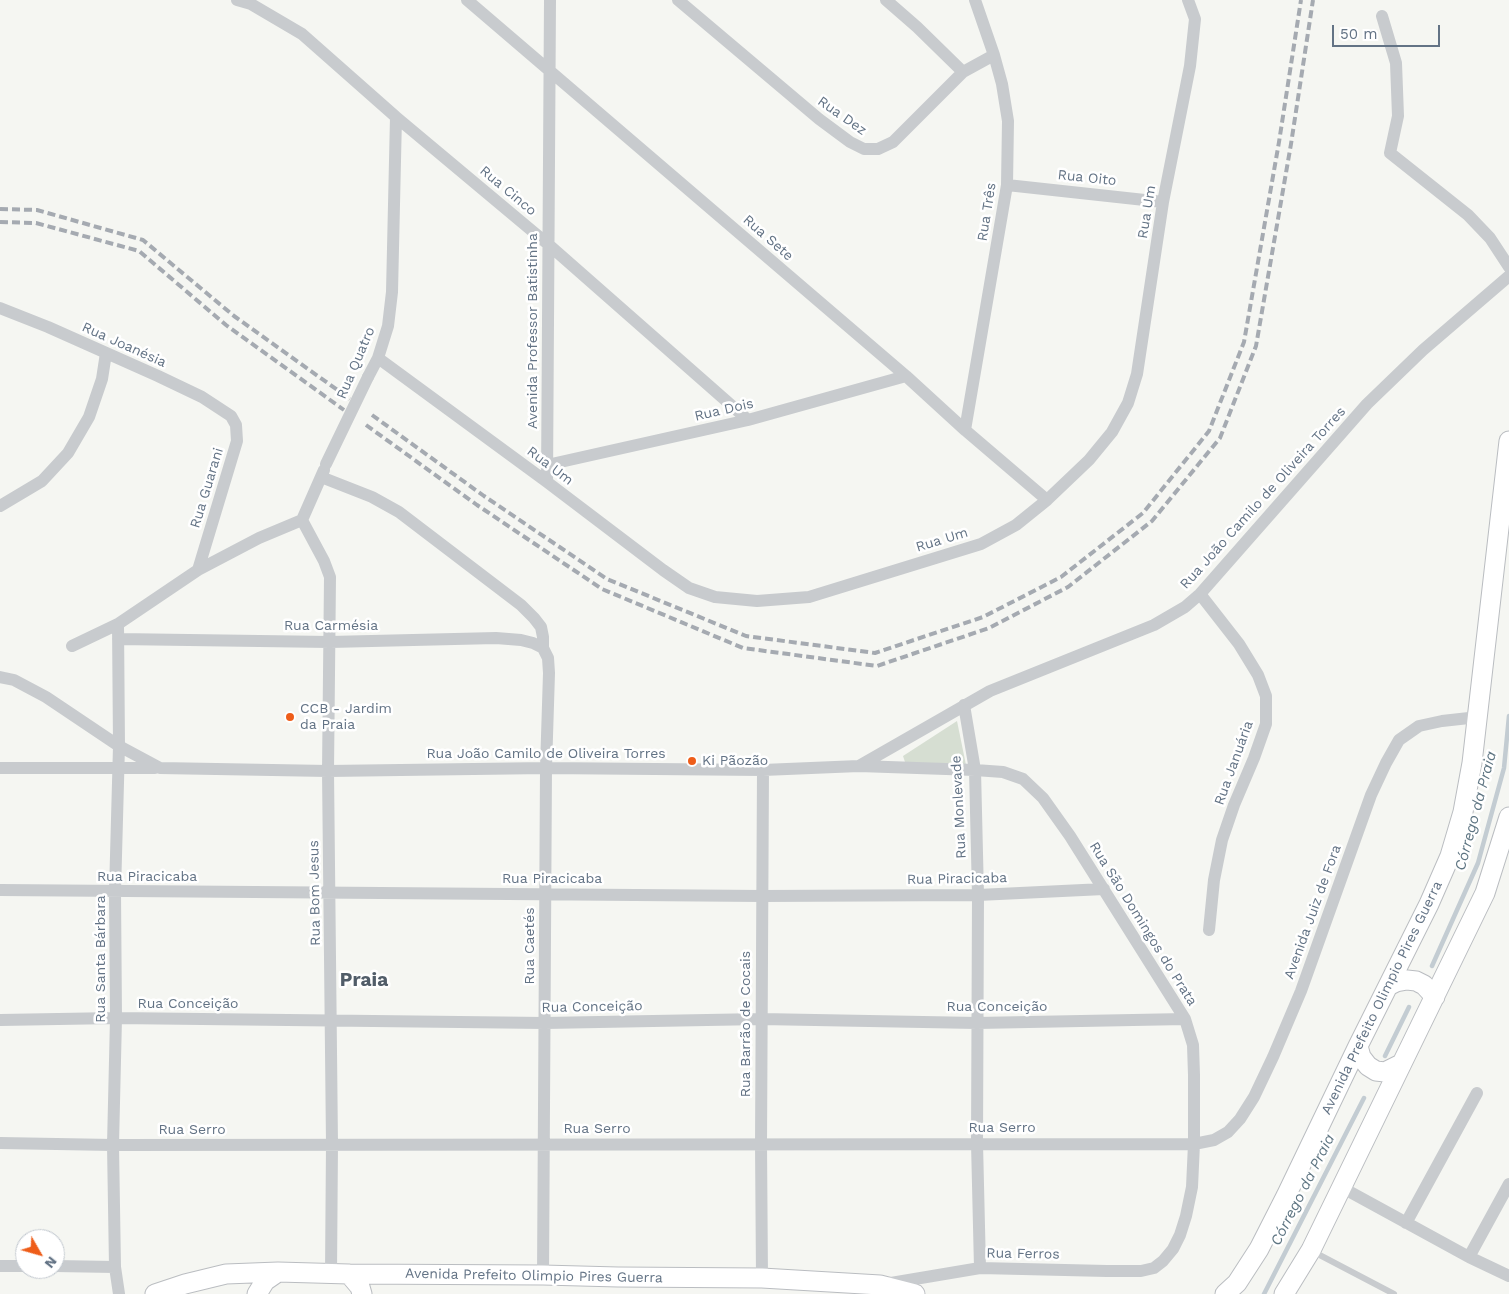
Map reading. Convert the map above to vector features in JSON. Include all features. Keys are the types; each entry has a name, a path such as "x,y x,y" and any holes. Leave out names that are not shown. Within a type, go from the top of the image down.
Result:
{"main road":[{"name":"Avenida Prefeito Olimpio Pires Guerra","path":"1225,1294 1237,1283 1259,1249 1429,904 1450,856 1463,812 1472,763 1509,441"},
{"path":"1284,1294 1311,1250 1485,893 1509,817"},
{"path":"1388,986 1407,980 1416,981 1435,997"},
{"path":"1358,1046 1361,1057 1368,1066 1376,1071 1385,1072 1402,1064"},
{"name":"Avenida Prefeito Olimpio Pires Guerra","path":"155,1294 226,1274 278,1272 762,1278 880,1285 915,1294"},
{"path":"258,1294 265,1281 278,1272"},
{"path":"340,1274 360,1287 362,1294"}],"street":[{"name":"Rua Cinco","path":"237,0 250,4 302,34 396,117 549,244 748,420"},
{"name":"Rua Sete","path":"467,0 906,376 965,430 1047,500"},
{"name":"Avenida Professor Batistinha","path":"547,482 548,70 550,0"},
{"name":"Rua Dez","path":"678,0 819,120 850,142 864,149 878,149 893,142 963,72 994,54"},
{"path":"886,0 963,72"},
{"name":"Rua Três","path":"965,430 1007,185 1008,121 1002,84 994,54 975,0"},
{"name":"Rua Um","path":"378,358 663,570 689,588 716,597 756,601 808,597 980,544 1016,525 1047,500 1089,460 1112,432 1128,403 1137,374 1163,202 1190,66 1195,19 1188,0"},
{"path":"1382,16 1396,63 1398,116 1390,153 1468,215 1490,238 1509,267"},
{"name":"Rua Quatro","path":"302,520 326,464 378,358 388,326 392,292 396,117"},
{"name":"Rua Oito","path":"1007,185 1163,202"},
{"name":"Rua João Camilo de Oliveira Torres","path":"0,677 14,680 46,697 119,746 160,768 328,771 546,768 763,770 859,766 990,691 1154,625 1185,607 1200,594 1367,404 1423,350 1509,276"},
{"name":"Rua Joanésia","path":"3,313 158,376 202,397 231,416"},
{"path":"0,506 42,481 68,453 89,417 102,379 106,354"},
{"name":"Rua Dois","path":"547,465 748,420 906,376"},
{"name":"Rua Guarani","path":"198,570 237,441 236,425 231,416"},
{"name":"Rua Caetés","path":"320,477 372,498 399,512 521,605 541,627 543,648 548,658 550,674 546,768 543,1275"},
{"path":"72,646 118,624 198,570 259,538 302,520"},
{"name":"Rua Bom Jesus","path":"302,520 330,578 328,771 332,1144 340,1274"},
{"name":"Rua Januária","path":"1200,594 1239,644 1258,675 1266,696 1266,724 1234,804 1222,840 1214,880 1209,930"},
{"name":"Rua Santa Bárbara","path":"118,624 119,746 115,892 116,1018 113,1145 115,1266 119,1294"},
{"name":"Rua Carmésia","path":"118,639 330,642 496,638 521,640 543,648"},
{"name":"Rua Monlevade","path":"964,705 975,770 978,895 977,1143 980,1268"},
{"name":"Avenida Juiz de Fora","path":"1194,1144 1214,1140 1228,1132 1240,1119 1254,1097 1301,991 1371,795 1399,740 1419,726 1478,717"},
{"name":"Rua São Domingos do Prata","path":"859,766 1003,772 1023,779 1044,798 1070,836 1185,1019 1192,1045 1194,1075 1192,1188 1180,1235 1173,1249 1163,1261"},
{"path":"0,768 160,768"},
{"name":"Rua Barrão de Cocais","path":"762,1278 760,1144 763,770"},
{"name":"Rua Piracicaba","path":"0,890 762,896 978,895 1104,889"},
{"name":"Rua Conceição","path":"0,1020 116,1018 545,1023 762,1019 977,1022 1185,1019"},
{"path":"1406,1222 1477,1093"},
{"name":"Rua Serro","path":"0,1143 113,1145 1194,1144"},
{"path":"1469,1257 1509,1184"},
{"path":"1341,1187 1469,1257 1509,1276"},
{"name":"Rua Ferros","path":"880,1285 920,1276 980,1268 1141,1271 1154,1268 1163,1261"},
{"path":"0,1266 15,1266"},
{"path":"65,1266 115,1266"}],"lane":[{"path":"1311,1250 1394,1294"}],"shaded area":[{"path":"957,721 966,765 905,762 903,756"}],"waterway":[{"name":"Córrego da Praia","path":"1432,966 1478,863 1504,768 1509,716"},
{"name":"Córrego da Praia","path":"1385,1056 1409,1007"},
{"name":"Córrego da Praia","path":"1264,1294 1364,1098"}],"railway":[{"path":"372,415 484,496 607,579 746,636 875,653 983,617 1061,577 1143,513 1209,431 1244,342 1279,142 1301,0"},
{"path":"366,425 477,505 602,589 743,648 877,666 989,628 1068,587 1152,521 1220,438 1256,346 1291,144 1313,0"},
{"path":"0,209 37,210 143,240 234,316 350,399"},
{"path":"0,222 36,223 139,251 226,325 344,410"}],"place":[{"name":"CCB - Jardim da Praia","path":"290,717"},
{"name":"Ki Pãozão","path":"692,761"}],"district":[{"name":"Praia","path":"364,980"}]}
